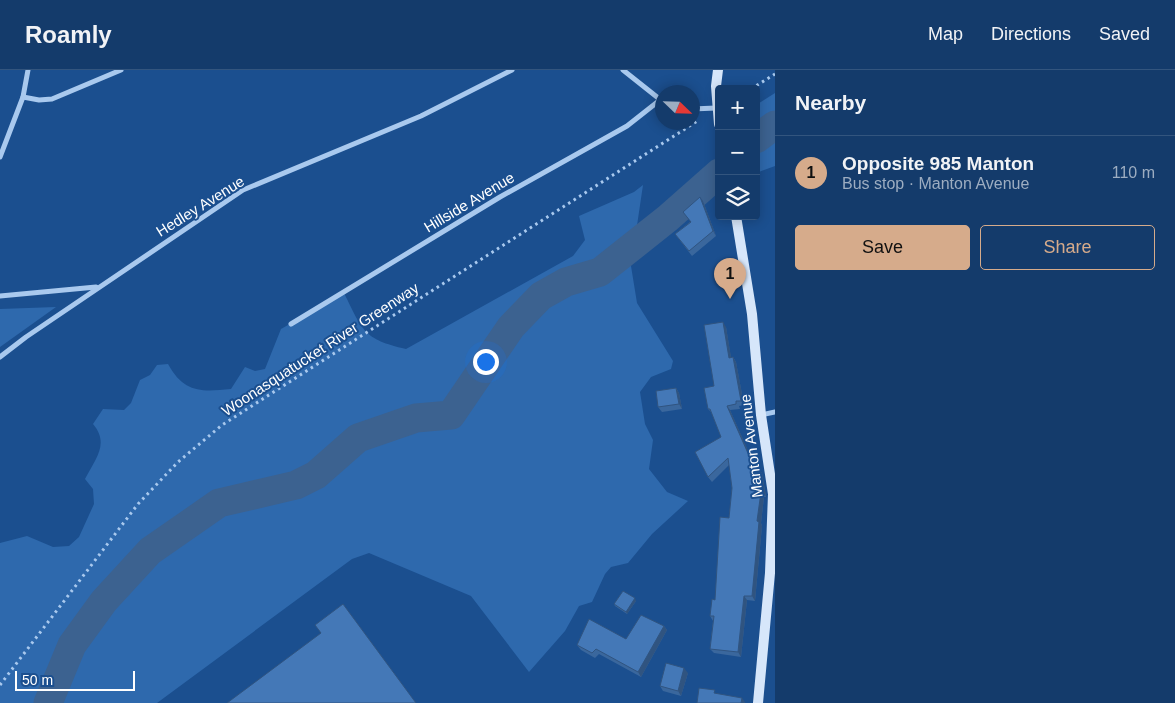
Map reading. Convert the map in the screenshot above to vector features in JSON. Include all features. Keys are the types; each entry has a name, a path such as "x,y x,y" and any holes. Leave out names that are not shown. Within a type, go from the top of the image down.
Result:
{"main road":[{"path":"717,85 718,70"},
{"name":"Manton Avenue","path":"737,220 752,314 761,415 773,494 772,596 758,703"}],"street":[{"path":"0,157 23,96 28,70"},
{"path":"23,96 39,100 52,99 121,70"},
{"name":"Hedley Avenue","path":"0,357 99,287 243,190 283,176 422,116 512,70"},
{"path":"623,70 655,95"},
{"name":"Hillside Avenue","path":"290,324 500,197 627,126 655,105"},
{"path":"700,109 715,108"},
{"path":"0,296 99,287"},
{"path":"761,415 775,412"}],"path":[{"path":"757,85 775,74"},
{"name":"Woonasquatucket River Greenway","path":"0,685 138,504 178,462 222,425 660,146 715,109"}],"shaded area":[{"path":"775,93 775,166 760,172 760,130 760,102"},
{"path":"643,185 631,266 637,303 673,361 671,369 651,377 640,392 645,424 653,440 649,469 667,492 688,501 652,534 628,563 611,567 605,574 592,602 579,606 565,631 529,672 471,596 369,553 352,559 157,703 0,703 0,543 27,536 53,547 69,546 79,537 94,504 93,489 85,479 101,445 98,431 93,424 103,409 124,410 131,403 140,380 150,375 157,365 168,364 180,381 194,388 202,390 231,389 245,367 255,371 265,369 281,329 344,293 366,332 381,341 406,349 573,256 585,240 579,216 634,192"},
{"path":"56,307 0,347 0,309"}],"building":[{"path":"700,197 713,231 689,251 675,234 691,222 683,212"},
{"path":"723,322 729,358 733,357 741,401 736,401 736,404 727,406 755,469 758,468 762,492 757,521 759,522 752,596 744,596 738,652 710,649 714,616 710,616 712,599 715,600 720,517 729,518 732,488 728,458 708,477 695,452 721,437 710,409 708,409 704,388 714,386 704,325"},
{"path":"676,388 679,404 658,407 656,391"},
{"path":"623,591 635,598 626,612 614,604"},
{"path":"343,604 416,703 227,703 321,633 315,625"},
{"path":"641,615 664,626 638,672 596,649 592,653 577,645 589,619 626,639"},
{"path":"666,663 684,668 678,691 660,686"},
{"path":"699,688 715,690 714,693 742,698 741,703 697,703"}],"waterway":[{"path":"760,136 775,125"},
{"path":"48,703 72,645 104,601 150,551 219,503 296,485 316,475 358,438 416,418 451,415 511,327 541,296 566,282 600,272 668,218 717,175"}],"place":[{"name":"Opposite 985 Manton","path":"730,299"}]}
